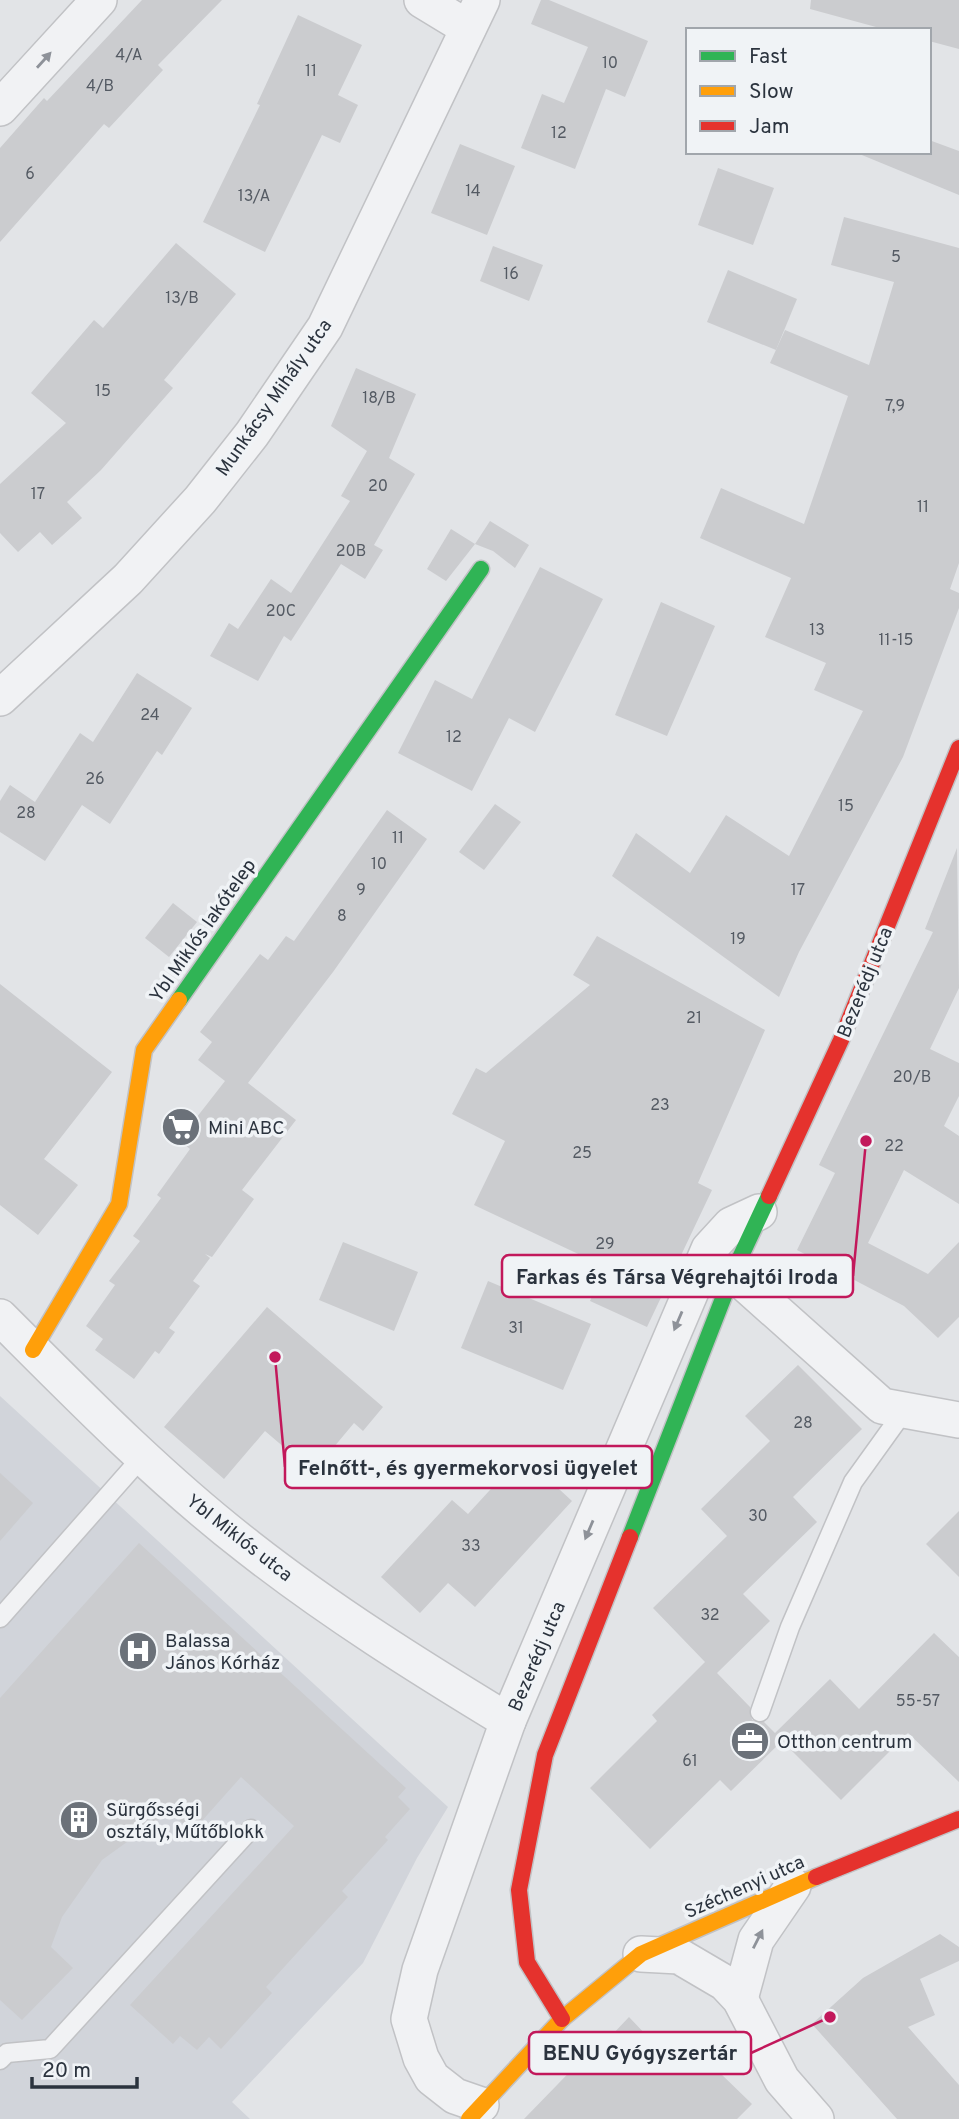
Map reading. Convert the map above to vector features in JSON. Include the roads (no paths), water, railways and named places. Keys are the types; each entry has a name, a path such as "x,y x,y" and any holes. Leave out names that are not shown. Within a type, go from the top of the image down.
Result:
{"street":[{"path":"0,108 99,0"},
{"path":"422,0 475,14"},
{"name":"Munkácsy Mihály utca","path":"0,698 128,579 200,500 253,434 326,327 475,14"},
{"name":"Ybl Miklós lakótelep","path":"33,1350 119,1203 144,1050 481,569"},
{"name":"Bezerédj utca","path":"562,2019 527,1962 519,1890 545,1755 733,1273 841,1040 959,748"},
{"name":"Bezerédj utca","path":"475,2112 432,2078 421,2058 409,2019 420,1970 508,1721 709,1250 731,1225 759,1212"},
{"path":"733,1273 882,1406 959,1420"},
{"name":"Ybl Miklós utca","path":"0,1317 142,1457 248,1548 379,1642 508,1721"},
{"name":"Széchenyi utca","path":"475,2112 562,2019 641,1954 793,1886 959,1819"},
{"path":"740,1999 757,1940 793,1886"},
{"path":"641,1954 679,1956 725,1983 740,1999 782,2080 816,2119"}],"lane":[{"path":"760,1712 790,1627 853,1482 904,1411"},
{"path":"0,1618 142,1457"},
{"path":"0,2060 7,2053 50,2049 251,1829"}],"place":[{"name":"Mini ABC","path":"181,1127"},
{"name":"Farkas és Társa Végrehajtói Iroda","path":"866,1141"},
{"name":"Felnőtt-, és gyermekorvosi ügyelet","path":"275,1357"},
{"name":"Balassa János Kórház","path":"138,1651"},
{"name":"Otthon centrum","path":"750,1741"},
{"name":"Sürgősségi osztály, Műtőblokk","path":"79,1820"},
{"name":"BENU Gyógyszertár","path":"830,2017"}]}
